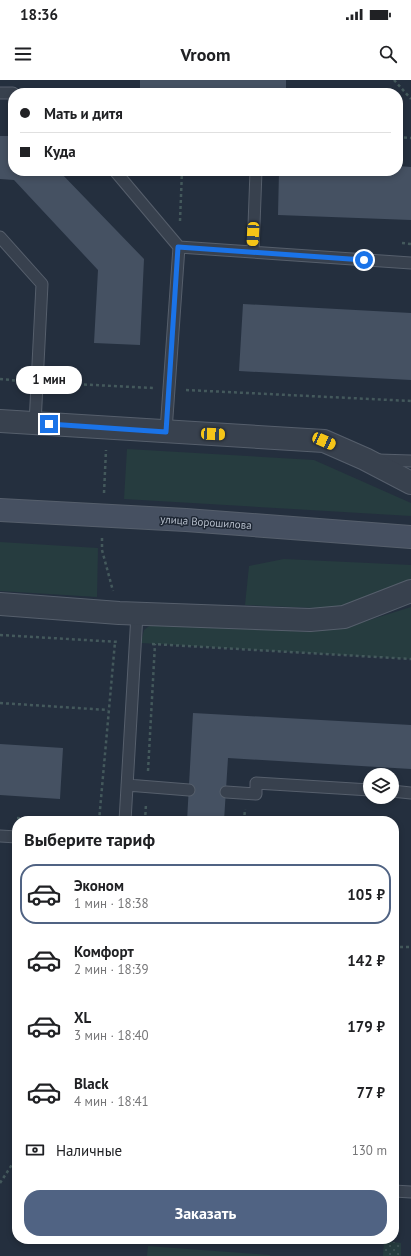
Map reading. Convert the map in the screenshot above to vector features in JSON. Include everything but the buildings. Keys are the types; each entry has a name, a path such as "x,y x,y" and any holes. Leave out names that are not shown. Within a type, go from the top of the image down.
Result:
{"main road":[{"name":"улица Ворошилова","path":"0,510 186,520 411,537"}],"street":[{"path":"0,422 324,441 411,483"},
{"path":"0,604 137,614 310,620 344,617 411,591"}],"lane":[{"path":"119,176 178,247 166,432"},
{"path":"252,252 256,176"},
{"path":"0,237 42,284 35,424"},
{"path":"178,247 411,263"},
{"path":"365,460 411,461"},
{"path":"125,816 137,614"},
{"path":"226,792 256,794 256,783 363,790"},
{"path":"127,785 189,790"},
{"path":"399,792 411,793"},
{"path":"0,836 12,837"},
{"path":"399,1191 411,1192"}],"path":[{"path":"394,80 401,88"},
{"path":"403,90 411,99"},
{"path":"180,228 182,176"},
{"path":"0,379 155,388 155,381"},
{"path":"169,389 411,401"},
{"path":"0,635 411,659"},
{"path":"99,816 115,642"},
{"path":"145,816 155,644"},
{"path":"0,703 108,710"},
{"path":"399,947 411,947"},
{"path":"0,1183 12,1165"}],"green space":[{"path":"127,449 314,460 411,503 411,516 124,499"},
{"path":"0,542 98,548 97,597 0,591"},
{"path":"284,559 411,565 411,582 341,609 245,605 249,566"},
{"path":"411,607 411,659 141,643 144,630 152,624 311,632 360,623"},
{"path":"401,1243 401,1256 383,1256 384,1244"},
{"path":"148,1246 270,1255 270,1256 147,1256"}],"route":[{"path":"49,424 166,432 178,247 364,260"}]}
